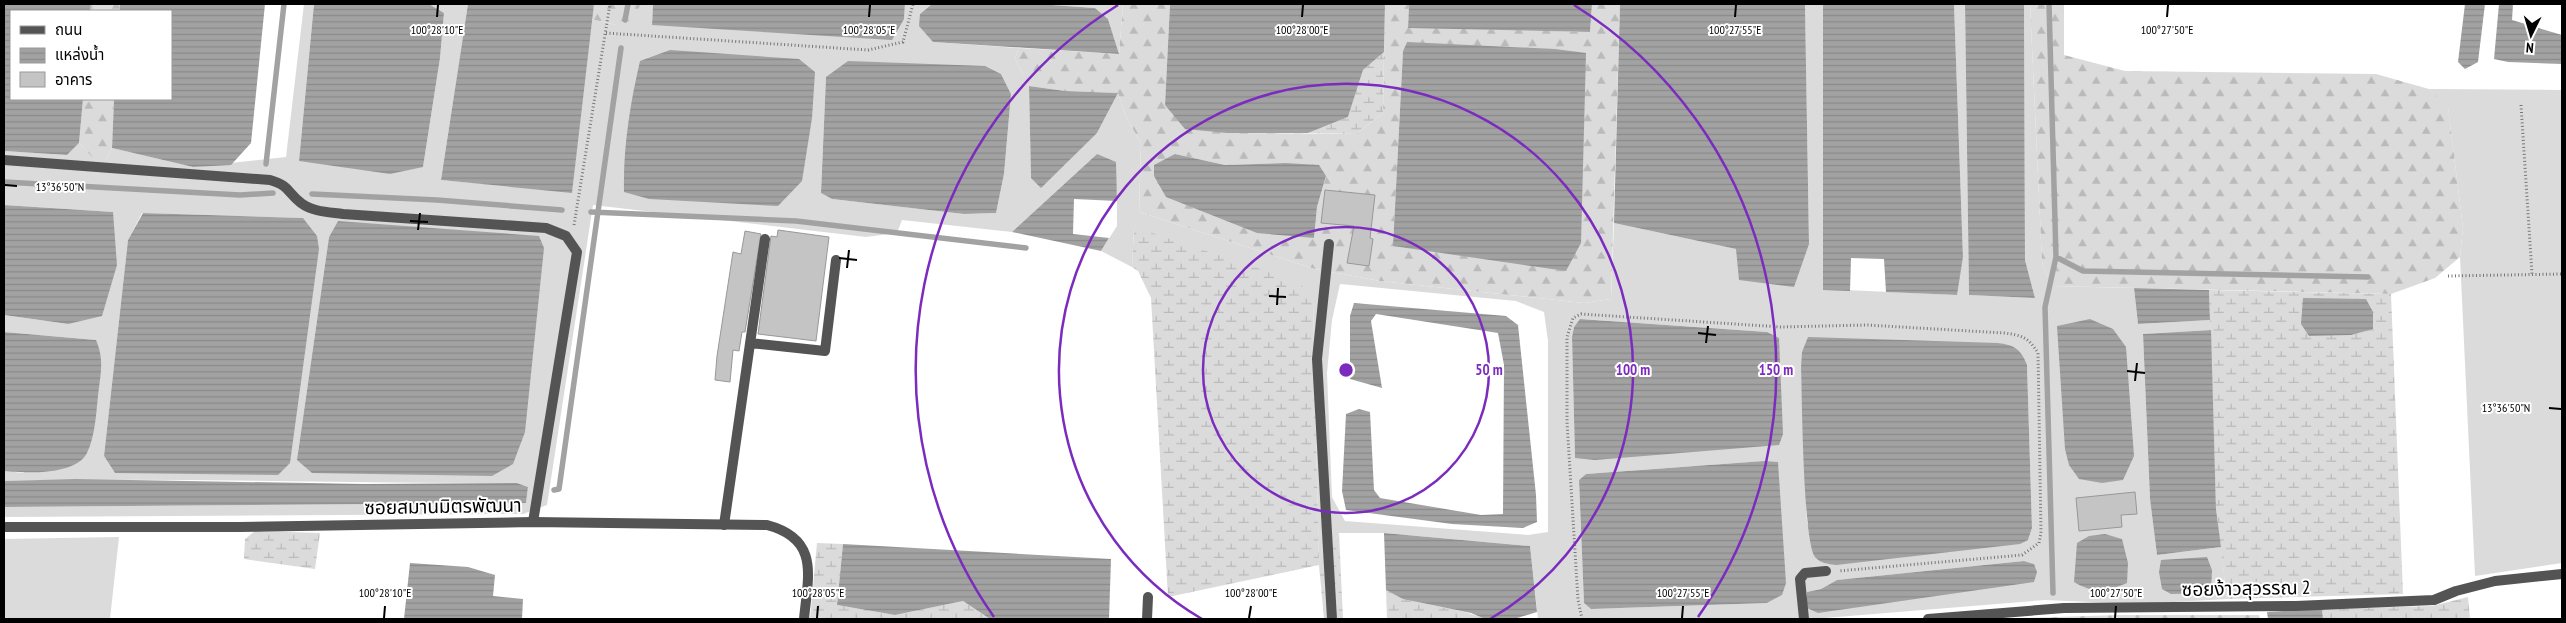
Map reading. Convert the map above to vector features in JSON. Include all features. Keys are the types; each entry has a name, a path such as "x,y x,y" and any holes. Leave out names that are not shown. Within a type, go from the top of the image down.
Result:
{"street":[{"path":"4,160 270,180 284,184 301,203 313,210 343,214 546,228 566,236 577,252 533,522"},
{"path":"724,525 765,239"},
{"path":"1329,244 1316,359 1332,619"},
{"path":"750,343 825,351 836,260"},
{"name":"ซอยสมานมิตรพัฒนา","path":"4,527 239,527 533,522 767,525 784,529 796,538 804,550 808,564 804,619"},
{"path":"1804,619 1800,579 1805,573 1826,571"},
{"name":"ซอยง้าวสุวรรณ 2","path":"1928,619 2064,608 2296,606 2434,600 2456,591 2495,581 2562,574"},
{"path":"1147,619 1148,596"}],"path":[{"path":"571,243 610,4"},
{"path":"606,33 868,50 903,42 913,4"},
{"path":"2521,105 2532,274"},
{"path":"2448,276 2562,274"},
{"path":"1582,619 1578,600 1567,422 1567,337 1573,318 1581,314 1781,327 1877,326 2004,333 2022,335 2031,341 2038,353 2041,533 2039,543 2022,554 1826,571"}],"green space":[{"path":"91,4 120,4 120,10 90,10"},
{"path":"304,4 314,4 299,161 423,167 440,58 444,13 429,4 468,4 441,180 572,192 591,19 616,25 640,4 653,4 652,25 904,19 905,4 932,4 920,14 933,42 1019,48 1015,59 1029,86 1031,178 1097,133 1118,93 1126,117 1141,143 1139,212 1315,269 1380,281 1584,303 1611,299 1614,223 1736,249 1809,244 1805,4 1823,4 1823,289 1956,295 1963,257 1954,4 1965,4 1969,295 2035,298 2025,260 2024,4 2030,4 2042,262 2051,286 2134,288 2138,324 2210,320 2211,330 2143,334 2150,499 2157,555 2221,547 2227,599 2138,604 2045,600 1812,619 1538,619 1530,546 1384,533 1339,533 1319,565 1313,300 1134,227 1132,267 1101,251 1117,226 1117,191 1097,154 1012,232 902,220 897,233 866,237 593,205 547,505 523,514 4,517 4,507 526,503 528,487 517,483 4,481 4,471 24,473 96,340 4,332 4,315 68,324 113,212 4,205 4,151 67,155 79,143 94,158 107,159 112,148 193,167 286,157","holes":["1001,74 1011,94 1004,174 996,213 964,214 832,199 821,193 826,77","142,213 303,218 115,473 104,456 128,240","338,221 297,460 329,237","1340,284 1516,301 1544,312 1548,341 1548,532 1528,535 1345,521 1332,497 1327,373 1332,320","1581,319 1767,332 1575,458 1572,337 1574,327","1808,338 1859,340 2027,365 2032,528 2028,540 1807,524 1801,368","1764,461 1778,463 1782,595 1767,603 1591,609 1584,603 1579,480 1586,474","2024,561 2034,564 1807,592 1821,589 1837,580"]},
{"path":"594,4 640,4 635,24 616,25 591,19"},
{"path":"1038,4 1123,4 1119,54 1108,19 1095,8"},
{"path":"1123,4 1170,4 1165,105 1227,133 1356,134 1383,113 1385,4 1409,4 1408,27 1590,32 1592,4 1620,4 1611,299 1584,303 1380,281 1315,269 1139,212 1141,143 1126,117 1118,93 1065,91 1029,86 1015,59 1019,48 1119,54","holes":["1407,42 1393,246 1403,51","1175,154 1225,165 1285,163 1326,177 1317,207 1314,238"]},
{"path":"2030,4 2064,4 2064,55 2125,71 2376,74 2429,89 2448,106 2463,228 2460,257 2435,278 2391,294 2051,286 2042,262"},
{"path":"1384,52 1383,113 1356,134 1308,133 1348,117 1363,70"},
{"path":"2429,89 2562,90 2562,563 2475,576 2460,257 2463,228 2448,107"},
{"path":"83,100 114,100 112,148 107,159 94,159 79,143"},
{"path":"1134,227 1299,282 1313,300 1319,564 1339,533 1343,619 1324,619 1319,565 1168,597 1151,298 1138,271 1132,267"},
{"path":"2209,290 2391,294 2403,594 2227,599 2216,509"},
{"path":"255,531 320,533 315,569 244,559 245,539"},
{"path":"119,537 110,619 4,619 4,539"},
{"path":"817,543 843,544 837,605 895,615 963,601 990,619 810,619"},
{"path":"1386,590 1410,600 1473,614 1485,619 1387,619"},
{"path":"2468,597 2470,619 2323,619 2322,609 2432,606"},
{"path":"2119,615 2259,615 2260,619 2023,618"}],"water":[{"path":"4,4 91,4 90,10 10,10 10,100 83,100 79,143 67,155 4,151"},
{"path":"120,4 265,4 251,143 231,165 193,167 112,148 114,100 172,100 172,10 120,10"},
{"path":"314,4 429,4 444,13 440,58 423,167 390,174 299,161"},
{"path":"468,4 594,4 572,193 441,180"},
{"path":"653,4 905,4 904,19 892,40 652,25"},
{"path":"932,4 1038,4 1095,8 1108,19 1119,54 933,42 919,26 920,14"},
{"path":"1170,4 1385,4 1384,52 1363,70 1348,117 1308,133 1227,133 1185,129 1165,105"},
{"path":"1409,4 1592,4 1590,32 1408,28"},
{"path":"1620,4 1805,4 1809,244 1794,287 1739,280 1736,249 1614,223"},
{"path":"1823,4 1954,4 1963,257 1957,295 1886,292 1884,259 1851,258 1850,291 1823,290"},
{"path":"1965,4 2024,4 2025,260 2035,298 1969,295"},
{"path":"2465,4 2485,4 2478,62 2465,69 2458,62"},
{"path":"2499,4 2513,4 2512,20 2562,35 2562,64 2508,62 2494,59"},
{"path":"1407,42 1555,49 1586,53 1581,243 1566,271 1393,246 1403,51"},
{"path":"670,50 799,59 815,72 812,118 802,181 778,206 649,199 624,192 628,126 640,61"},
{"path":"848,61 985,66 1001,74 1011,94 1004,174 996,213 964,214 832,199 821,193 826,77"},
{"path":"1029,86 1065,91 1118,93 1097,133 1041,188 1031,178"},
{"path":"1097,154 1116,162 1117,201 1074,199 1073,234 1109,238 1101,251 1012,232"},
{"path":"1175,154 1225,165 1285,163 1319,165 1326,176 1317,207 1314,238 1257,233 1166,197 1154,176 1154,165"},
{"path":"4,205 113,212 117,265 102,316 68,324 4,315"},
{"path":"143,213 303,218 317,236 319,249 290,463 278,475 115,473 104,456 128,240"},
{"path":"338,221 539,236 544,248 525,432 513,464 492,476 312,473 297,460 329,237"},
{"path":"2134,288 2209,290 2210,320 2138,324"},
{"path":"2303,298 2366,299 2373,312 2373,329 2351,335 2309,336 2301,324"},
{"path":"1354,303 1506,316 1518,325 1536,495 1537,522 1523,528 1452,524 1346,510 1342,491 1346,414 1359,409 1370,412 1374,490 1380,498 1481,515 1503,514 1504,365 1498,333 1376,314 1371,321 1382,388 1350,379 1350,316"},
{"path":"1580,319 1767,332 1779,338 1783,434 1779,445 1595,460 1575,458 1572,337 1574,327"},
{"path":"2090,319 2113,329 2126,347 2134,456 2123,480 2102,483 2079,479 2069,465 2065,449 2057,326"},
{"path":"2211,330 2216,509 2221,547 2157,555 2150,499 2143,334"},
{"path":"4,332 96,340 99,348 101,368 96,418 87,453 72,466 36,472 4,471"},
{"path":"1808,337 1998,343 2016,349 2022,355 2027,365 2032,528 2028,540 2020,544 1836,565 1819,561 1815,557 1811,545 1804,467 1801,368 1802,352"},
{"path":"1764,461 1778,462 1786,583 1782,595 1767,603 1591,609 1584,603 1579,480 1586,474"},
{"path":"76,479 364,484 517,483 528,487 526,503 4,507 4,481"},
{"path":"1384,533 1530,546 1537,612 1514,619 1485,619 1471,613 1403,599 1386,590"},
{"path":"2105,534 2122,539 2128,563 2127,583 2101,590 2081,586 2074,582 2077,543 2089,536"},
{"path":"843,544 1111,559 1109,619 990,619 963,601 895,615 837,605"},
{"path":"2207,557 2212,570 2211,593 2171,594 2162,589 2159,572 2161,560"},
{"path":"2024,561 2034,564 2037,572 2034,582 1818,613 1807,608 1807,592 1821,589 1837,580"},
{"path":"410,563 468,567 495,575 493,596 523,599 522,619 404,619"},
{"path":"2322,609 2323,619 2268,619 2267,612"}],"building":[{"path":"1325,190 1375,195 1370,238 1373,239 1369,266 1347,263 1354,226 1321,223"},
{"path":"778,230 829,237 816,341 758,334 771,236 777,237"},
{"path":"745,231 761,234 745,332 742,332 739,351 733,350 730,382 715,380 733,252 741,254"},
{"path":"2135,492 2137,514 2121,515 2122,527 2079,531 2076,498"}],"waterway":[{"path":"266,164 284,4"},
{"path":"625,20 628,4"},
{"path":"2049,4 2056,257 2083,271 2368,277"},
{"path":"554,490 559,489 621,48"},
{"path":"4,182 240,195 273,193"},
{"path":"312,194 437,200 562,210"},
{"path":"591,212 796,221 1026,248"},
{"path":"2053,593 2045,307 2056,257"}]}
